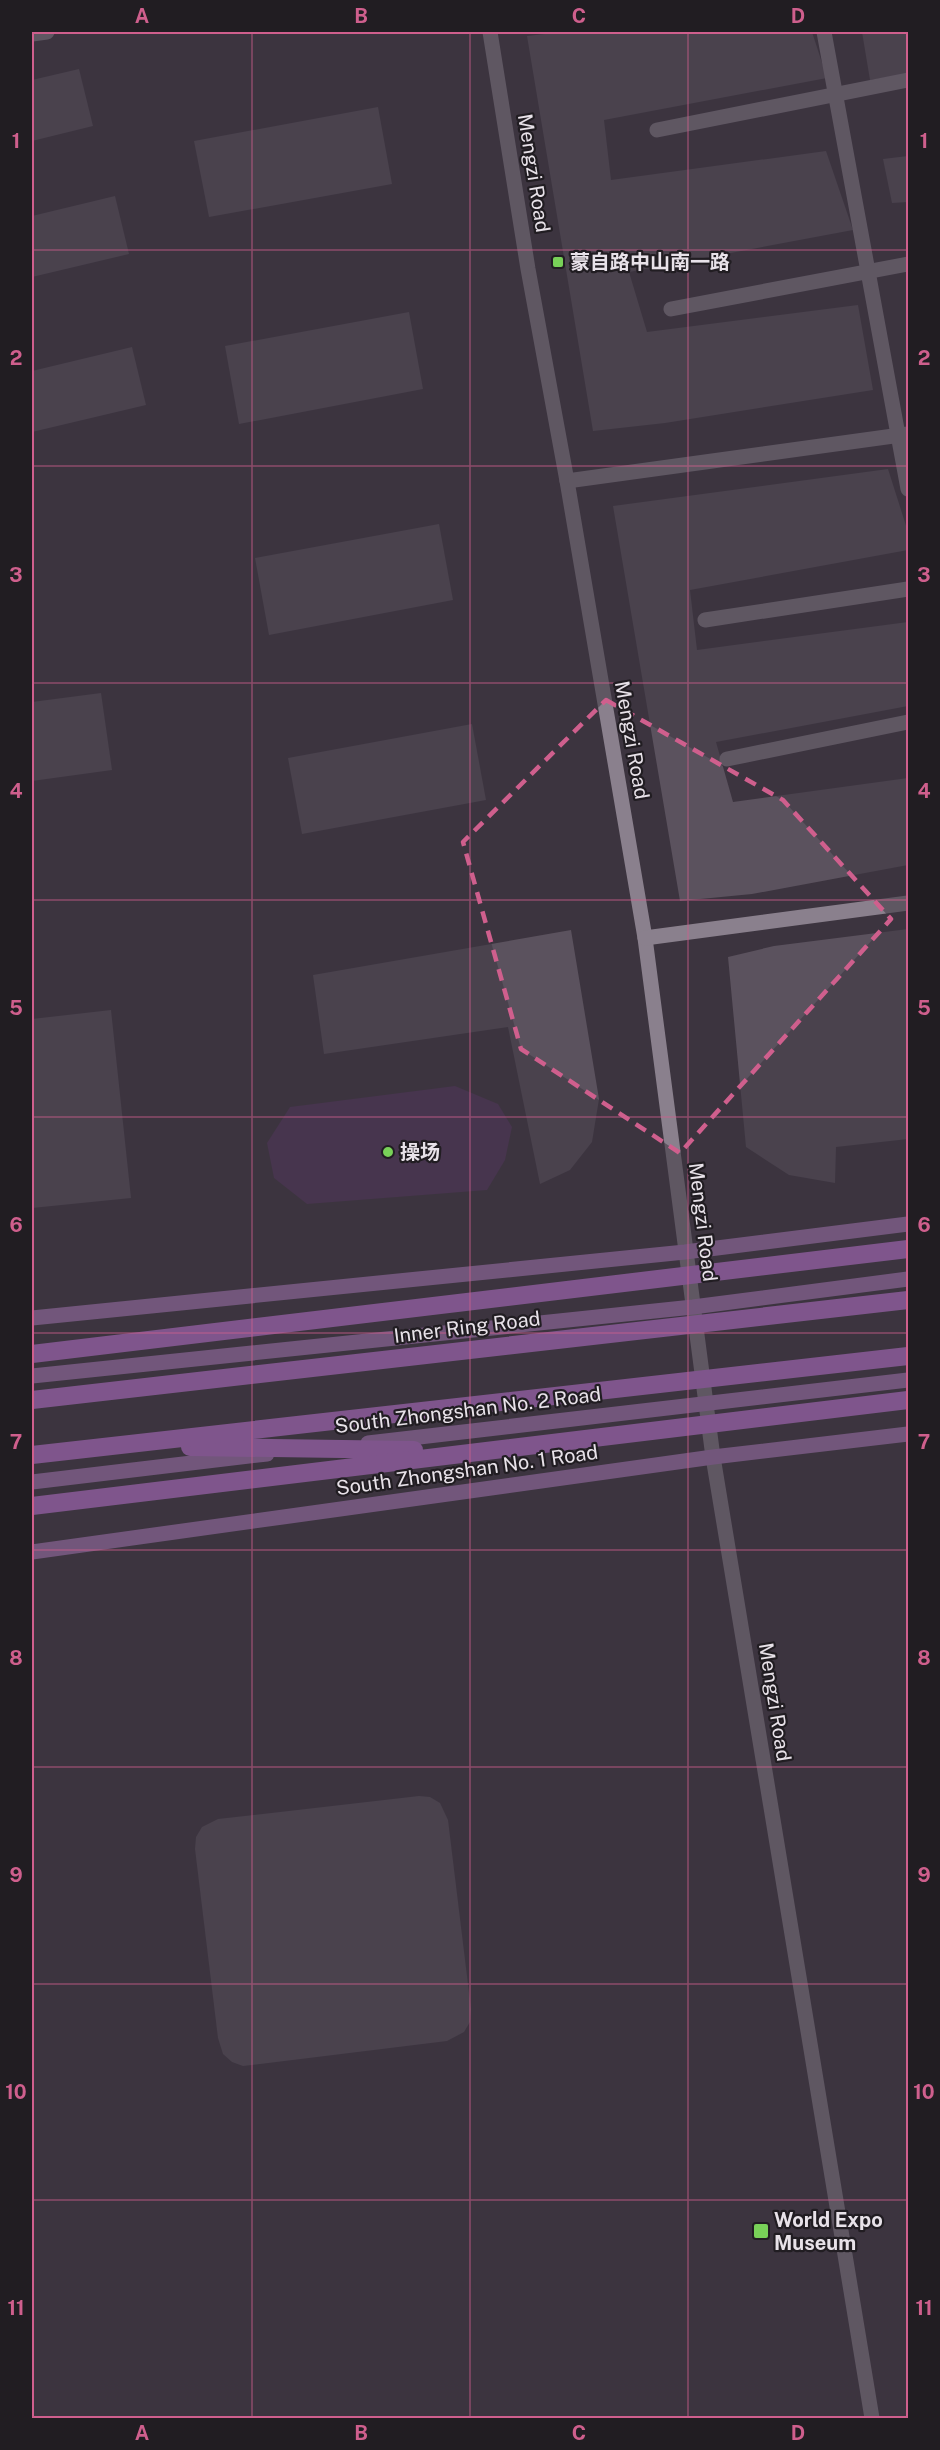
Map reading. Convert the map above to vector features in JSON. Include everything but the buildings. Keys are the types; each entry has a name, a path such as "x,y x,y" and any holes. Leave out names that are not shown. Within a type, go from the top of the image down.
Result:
{"highway":[{"path":"32,1354 909,1249"},
{"name":"Inner Ring Road","path":"32,1400 909,1300"},
{"path":"32,1455 909,1356"},
{"path":"32,1506 909,1400"},
{"path":"110,1446 483,1450"}],"main road":[{"path":"32,1318 685,1252 909,1224"},
{"path":"32,1376 693,1307 909,1279"},
{"name":"South Zhongshan No. 2 Road","path":"32,1482 909,1380"},
{"name":"South Zhongshan No. 1 Road","path":"32,1552 713,1457 909,1434"}],"street":[{"path":"32,34 47,32"},
{"name":"Mengzi Road","path":"490,32 528,269 567,481 645,938 713,1457 872,2418"},
{"path":"824,32 868,270 904,435 909,489"},
{"path":"657,130 909,80"},
{"path":"671,309 909,264"},
{"path":"567,481 904,435"},
{"path":"705,620 909,589"},
{"path":"727,759 909,722"},
{"path":"645,938 909,903"}],"highlighted area":[{"path":"606,700 783,800 891,919 680,1153 521,1049 463,842"}],"shaded area":[{"name":"操场","path":"455,1086 498,1104 512,1127 505,1160 487,1190 307,1204 274,1178 267,1143 290,1107"}],"place":[{"name":"蒙自路中山南一路","path":"558,262"},
{"name":"操场","path":"388,1152"},
{"name":"World Expo Museum","path":"761,2231"}]}
